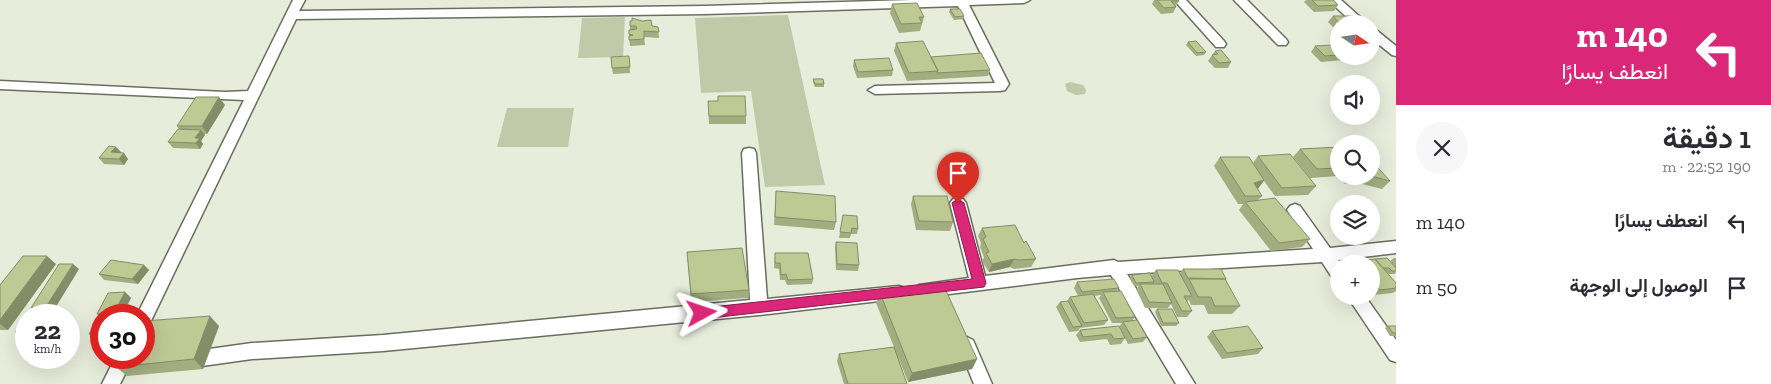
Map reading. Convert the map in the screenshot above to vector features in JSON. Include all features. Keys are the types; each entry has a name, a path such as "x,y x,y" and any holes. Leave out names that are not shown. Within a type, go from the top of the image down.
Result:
{"street":[{"path":"151,304 299,0"},
{"path":"291,15 705,10 1024,0"},
{"path":"1180,0 1220,44"},
{"path":"1240,0 1282,42"},
{"path":"1334,0 1352,15"},
{"path":"875,90 1000,87 1002,84 962,2"},
{"path":"1380,39 1396,52"},
{"path":"0,85 225,96 252,95"},
{"path":"749,153 759,308"},
{"path":"958,203 979,283"},
{"path":"1295,210 1330,262"},
{"path":"175,362 252,351 383,343 759,308 1114,268 1325,255 1396,247"},
{"path":"1114,268 1186,384"},
{"path":"944,288 951,306"},
{"path":"1361,305 1396,354"},
{"path":"962,332 983,384"}],"green space":[{"path":"788,15 825,185 765,187 751,91 701,93 695,18"},
{"path":"625,17 623,57 578,58 582,18"},
{"path":"1070,82 1083,85 1086,90 1085,94 1076,95 1067,91 1065,84"},
{"path":"507,108 574,108 568,147 497,147"}],"building":[{"path":"1157,0 1179,1 1171,1 1176,7 1164,8"},
{"path":"1312,0 1333,0 1338,5 1318,6"},
{"path":"917,3 924,17 919,17 922,23 901,24 892,4"},
{"path":"950,9 960,9 964,16 955,17"},
{"path":"632,18 642,21 651,20 652,26 658,27 659,32 644,31 644,39 629,40 629,36 633,35 629,34 629,30 637,29 636,26 630,26"},
{"path":"923,41 938,71 909,73 896,43"},
{"path":"1196,41 1206,52 1197,53 1188,42"},
{"path":"1330,45 1330,56 1325,56 1315,46"},
{"path":"1221,50 1231,62 1219,63 1212,55 1218,54 1215,51"},
{"path":"981,53 990,70 937,73 938,71 931,57"},
{"path":"629,56 630,67 612,68 611,57"},
{"path":"889,58 893,70 858,72 854,60"},
{"path":"813,79 823,79 824,84 815,84"},
{"path":"718,96 745,96 746,116 709,116 708,101 718,101"},
{"path":"196,97 219,97 202,126 177,126"},
{"path":"178,129 201,130 195,138 200,138 196,143 168,142"},
{"path":"109,146 116,147 111,152 124,153 119,159 99,158"},
{"path":"1330,147 1330,168 1317,169 1300,149"},
{"path":"1290,154 1316,186 1282,188 1258,156"},
{"path":"1220,157 1249,157 1264,180 1254,183 1262,196 1245,196"},
{"path":"1380,170 1390,181 1380,178"},
{"path":"776,191 835,196 836,222 775,217"},
{"path":"913,196 947,196 953,222 919,221"},
{"path":"1275,198 1310,239 1279,243 1245,202"},
{"path":"843,215 857,216 858,229 852,228 851,233 840,232"},
{"path":"1015,225 1024,243 1026,241 1036,259 1014,259 992,264 986,253 989,252 983,239 986,237 982,228"},
{"path":"836,242 857,243 859,265 837,264"},
{"path":"742,248 749,290 691,294 687,252"},
{"path":"775,253 808,253 813,279 788,280 786,274 781,275 780,263 775,263"},
{"path":"23,256 47,256 0,320 0,285"},
{"path":"1387,258 1396,268 1396,271 1383,268 1380,265 1380,259"},
{"path":"111,260 144,265 132,279 99,274"},
{"path":"59,264 73,264 48,304 34,304"},
{"path":"1380,265 1396,283 1396,288 1380,290"},
{"path":"1183,269 1221,269 1226,279 1188,278"},
{"path":"1156,270 1178,270 1192,296 1184,296 1192,311 1182,311 1167,283 1162,283"},
{"path":"1150,273 1154,282 1136,283 1132,275"},
{"path":"1114,279 1119,288 1082,292 1077,282"},
{"path":"1189,279 1225,279 1240,306 1215,306 1211,297 1198,297"},
{"path":"943,284 977,359 912,373 880,293"},
{"path":"1140,284 1163,284 1172,303 1149,302"},
{"path":"1121,291 1135,317 1116,318 1103,292"},
{"path":"125,292 119,304 102,304 108,293"},
{"path":"1093,294 1108,320 1084,323 1070,297"},
{"path":"1068,301 1082,326 1073,327 1060,302"},
{"path":"1157,309 1172,309 1179,323 1163,323"},
{"path":"210,316 194,359 155,363 155,320"},
{"path":"1137,320 1147,337 1133,339 1123,322"},
{"path":"1119,326 1125,338 1114,339 1111,334 1083,337 1080,330"},
{"path":"1248,326 1263,348 1227,353 1212,331"},
{"path":"1388,326 1396,326 1396,333 1393,333"},
{"path":"894,347 907,384 848,384 839,354"}],"route":[{"path":"702,313 979,283 958,203"}]}
